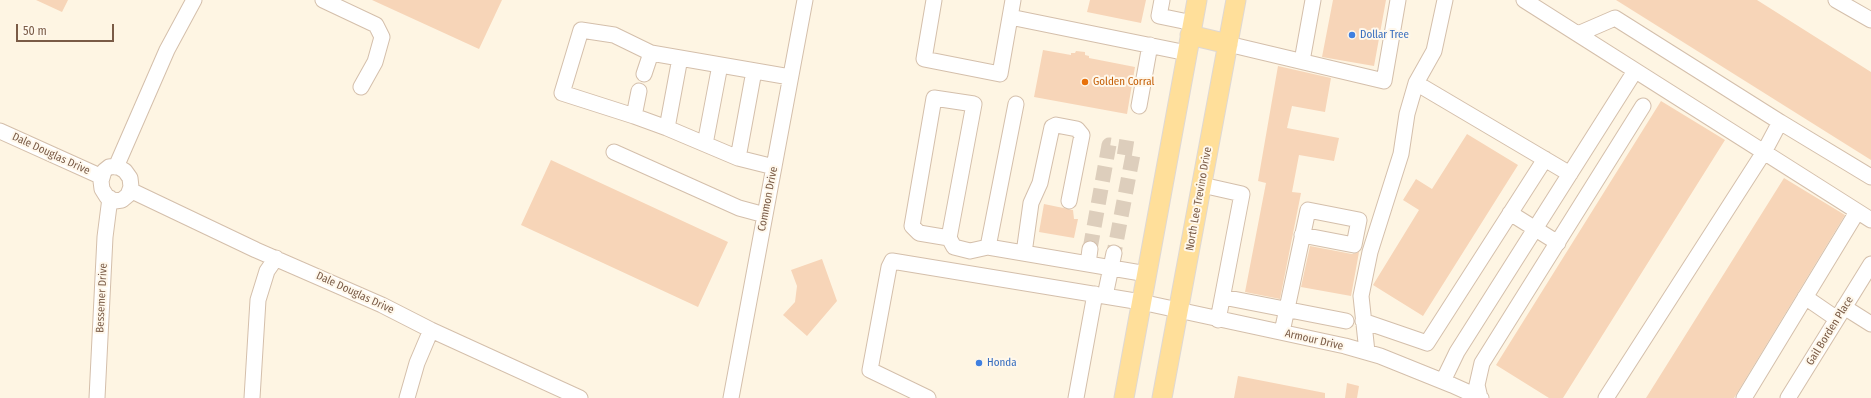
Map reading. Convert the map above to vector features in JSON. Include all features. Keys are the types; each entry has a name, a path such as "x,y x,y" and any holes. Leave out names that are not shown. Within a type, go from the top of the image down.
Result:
{"main road":[{"path":"1124,398 1197,0"},
{"name":"North Lee Trevino Drive","path":"1162,398 1236,0"},
{"path":"1190,37 1228,44"}],"street":[{"path":"116,166 167,50 194,0"},
{"path":"323,0 376,25 382,37 375,62 361,87"},
{"name":"Common Drive","path":"731,398 805,0"},
{"path":"934,0 924,59 1000,74 1013,0"},
{"path":"1162,0 1159,16 1190,37"},
{"path":"1302,61 1313,0"},
{"path":"1228,44 1384,80 1398,0"},
{"path":"1367,352 1361,296 1370,252 1401,154 1407,114 1416,82 1434,51 1445,0"},
{"path":"1524,0 1871,220"},
{"path":"1836,0 1871,20"},
{"path":"1010,17 1150,45 1190,37"},
{"path":"1578,34 1615,18 1780,122 1871,177"},
{"path":"774,167 738,158 667,128 562,93 580,30 614,35 651,53 790,77"},
{"path":"1139,106 1150,45"},
{"path":"644,74 651,53"},
{"path":"667,128 680,58"},
{"path":"705,144 720,65"},
{"path":"738,158 754,71"},
{"path":"1443,381 1457,352 1635,71"},
{"path":"1416,82 1570,174"},
{"path":"634,116 639,91"},
{"path":"949,238 919,233 912,226 934,98 974,104 949,238 954,247 970,251 988,247 1146,274"},
{"path":"988,247 1016,104"},
{"path":"1480,398 1477,385 1482,363 1643,106"},
{"path":"1606,398 1764,152 1780,122"},
{"path":"1024,253 1031,202 1040,183 1052,128 1056,125 1077,129 1082,135 1069,201"},
{"name":"Dale Douglas Drive","path":"0,131 102,178"},
{"path":"614,152 740,208 765,215"},
{"path":"1582,155 1604,168"},
{"path":"1363,322 1427,342 1545,159"},
{"path":"116,166 125,171 130,178 130,190 128,195 122,200 115,201 102,190 102,178 104,172 109,167 116,166"},
{"path":"1202,185 1242,194 1218,320"},
{"name":"Dale Douglas Drive","path":"130,190 276,258 382,305 431,330 580,398"},
{"name":"Bessemer Drive","path":"97,398 105,237 110,198"},
{"path":"1744,398 1857,212"},
{"path":"1510,213 1558,243"},
{"path":"1282,332 1302,235"},
{"path":"1088,264 1090,249"},
{"path":"1076,398 1100,295 1111,268 1114,253"},
{"path":"252,398 258,300 267,271 276,258"},
{"name":"Armour Drive","path":"928,398 870,370 889,267 892,261 1141,302 1218,320 1282,332 1367,352 1443,381 1480,398"},
{"name":"Gail Borden Place","path":"1788,398 1871,264"},
{"path":"1223,297 1346,321"},
{"path":"1805,297 1871,324"},
{"path":"407,398 417,363 431,330"}],"building":[{"path":"36,0 68,0 62,12"},
{"path":"372,0 502,0 479,49"},
{"path":"1090,0 1146,0 1141,23 1087,12"},
{"path":"1333,0 1386,0 1374,66 1322,57"},
{"path":"1616,0 1757,0 1871,72 1871,160"},
{"name":"Golden Corral","path":"1043,50 1071,55 1071,53 1075,53 1076,51 1085,52 1085,55 1089,56 1089,58 1135,67 1127,114 1034,97"},
{"path":"1278,66 1331,78 1325,112 1292,106 1287,128 1339,138 1334,161 1299,155 1292,192 1301,193 1280,299 1245,292 1266,183 1258,181"},
{"path":"1661,101 1725,140 1563,398 1549,398 1496,365"},
{"path":"1467,134 1518,165 1423,316 1373,285 1419,210 1403,200 1416,179 1432,189"},
{"path":"551,160 728,242 698,307 521,225"},
{"path":"1784,178 1845,215 1734,398 1646,398"},
{"path":"1044,204 1073,210 1074,219 1078,219 1074,238 1039,232"},
{"path":"1310,246 1352,254 1359,252 1351,296 1301,287"},
{"path":"822,259 837,301 807,336 783,315 795,302 797,286 791,270"},
{"path":"1238,376 1325,393 1325,398 1234,398"},
{"path":"1347,383 1359,386 1357,398 1345,398"}],"tunnel":[{"path":"1090,249 1109,145 1134,149 1114,253"}],"place":[{"name":"Dollar Tree","path":"1352,35"},
{"name":"Golden Corral","path":"1085,82"},
{"name":"Honda","path":"979,363"}]}
